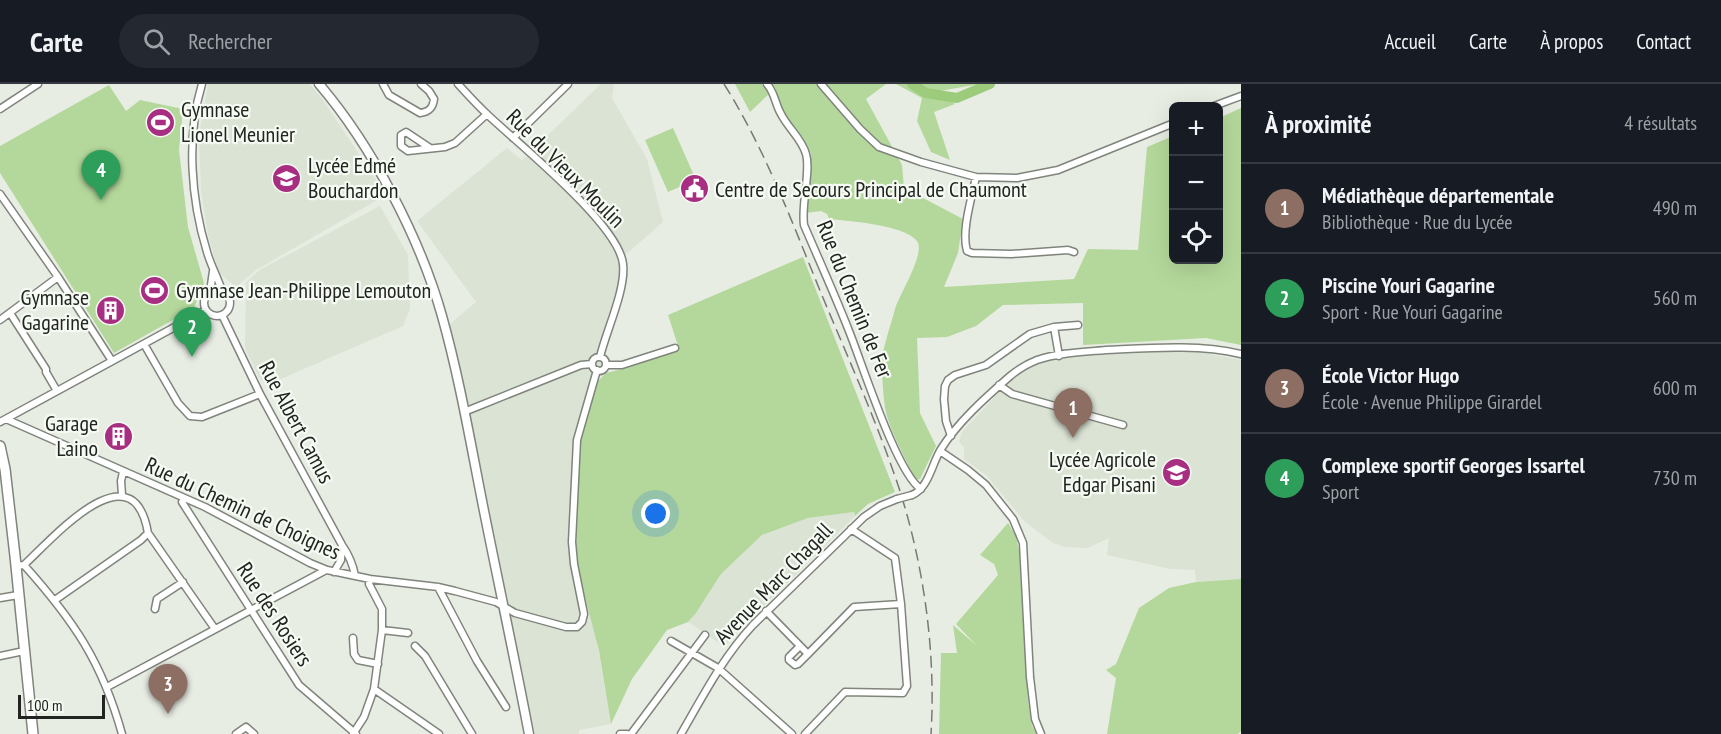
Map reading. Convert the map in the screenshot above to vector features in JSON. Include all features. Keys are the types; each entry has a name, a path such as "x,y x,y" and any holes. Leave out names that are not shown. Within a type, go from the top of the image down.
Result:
{"main road":[{"path":"0,446 20,566 18,595 33,734"}],"street":[{"path":"0,109 38,84"},
{"path":"202,84 193,137 194,176 200,225 213,270 230,304 228,311 222,315 213,315 206,310 205,298 210,292 213,270"},
{"path":"319,84 351,127 406,223 420,254 441,314 464,412 530,734"},
{"path":"383,84 389,95 420,113 427,112 433,106 434,99 421,84"},
{"name":"Rue du Vieux Moulin","path":"458,84 601,222 618,246 622,256 624,279 600,357"},
{"path":"513,138 568,84"},
{"name":"Rue du Chemin de Fer","path":"767,84 772,90 780,114 804,147 807,155 802,214 804,225 849,330 892,442 909,477 921,489"},
{"path":"821,84 879,147 921,162 976,177 1017,178 1058,170 1169,125"},
{"path":"1223,103 1241,96"},
{"path":"430,148 411,134 406,132 401,135 401,146 408,151 430,148 455,143 487,114"},
{"path":"976,177 966,229 967,251 1011,254 1068,250 1074,252"},
{"path":"0,194 58,277 112,361"},
{"path":"0,320 58,277"},
{"path":"210,292 222,291"},
{"path":"3,421 206,310"},
{"path":"10,313 46,369 57,392"},
{"name":"Rue Albert Camus","path":"222,315 260,394 350,558 355,576"},
{"path":"951,436 946,425 944,390 948,380 955,375 986,365 1030,334 1053,327 1078,325"},
{"path":"1053,327 1059,356"},
{"path":"144,344 178,403 190,416 202,417 260,394"},
{"path":"606,365 622,365 675,348"},
{"path":"921,489 940,451 951,436 999,385 1016,370 1037,360 1081,352 1138,348 1208,349 1241,354"},
{"path":"594,367 595,359 600,357 605,360 606,365"},
{"path":"464,412 581,365 602,370 606,365"},
{"name":"Rue du Chemin de Choignes","path":"3,421 184,498 309,563 327,570 370,579 438,587 504,606 515,613 566,627 577,627 582,622 584,614 574,564 573,542 577,440 594,367"},
{"path":"999,385 1012,394 1123,425"},
{"path":"940,451 986,485 1013,519 1023,543 1032,699 1035,719 1041,734"},
{"path":"122,495 123,472"},
{"name":"Avenue Marc Chagall","path":"681,734 718,668 737,642 766,611 874,509 912,495 921,489"},
{"path":"122,734 107,687 87,645 55,600 20,566 75,518 98,502 122,495 137,504 144,513 148,533 215,629"},
{"name":"Rue des Rosiers","path":"184,498 182,502 299,685 354,733"},
{"path":"804,734 845,692 903,693 906,691 906,648 895,558 851,529"},
{"path":"55,600 148,533"},
{"path":"334,572 341,560 342,546"},
{"path":"341,560 350,558"},
{"path":"107,687 327,570"},
{"path":"354,733 364,717 374,690 382,630 382,609 369,584 370,579"},
{"path":"155,609 157,599 183,582"},
{"path":"438,587 477,661 506,707"},
{"path":"0,598 18,595"},
{"path":"800,646 789,657 795,665 854,607 901,604"},
{"path":"766,611 808,654"},
{"path":"382,630 408,633"},
{"path":"631,734 705,635"},
{"path":"352,638 354,654 358,660 378,664"},
{"path":"671,641 718,668 792,734"},
{"path":"415,646 425,656 472,734"},
{"path":"0,656 24,651"},
{"path":"374,690 440,734"},
{"path":"236,734 246,727 254,734"},
{"path":"620,734 627,734"}],"shaded area":[{"name":"Lycée Edmé Bouchardon","path":"208,84 310,84 386,195 256,270 236,287 219,273 208,235 201,192 199,135"},
{"path":"601,84 614,84 612,98 647,159 663,222 625,255 628,277 581,439 575,516 611,724 579,730 579,734 535,734 450,324 476,302 417,221 507,148 522,160"},
{"path":"380,206 408,255 410,309 403,326 267,385 259,378 245,348 246,282 261,269"},
{"path":"1199,352 1241,360 1241,579 1196,582 1195,570 1170,569 1107,555 1109,538 1088,548 1065,547 1053,543 1025,522 987,476 964,459 964,447 959,442 962,432 1012,378 1043,362 1085,356"},
{"path":"854,512 855,516 833,538 828,536 831,540 744,625 725,647 688,622 721,574 762,535 808,518"}],"green space":[{"path":"735,84 762,84 770,93 750,112"},
{"path":"772,84 886,84 866,99 902,165 904,188 963,219 958,253 944,287 1074,279 1088,249 1138,250 1147,147 1169,138 1169,264 1223,264 1223,116 1241,108 1241,345 1206,338 1083,345 1083,303 1003,305 976,326 947,337 917,338 920,413 936,446 920,479 915,480 888,420 884,401 882,362 885,342 895,309 918,255 917,241 901,231 829,219 827,214 821,211 806,213 811,153 783,114"},
{"path":"896,84 980,84 940,91 955,104 934,112 950,160 931,152 917,121 922,98"},
{"path":"109,85 126,111 140,100 183,109 179,150 188,227 204,283 194,308 114,353 0,173 0,146"},
{"path":"673,128 696,180 668,192 645,140"},
{"path":"803,257 895,492 868,504 855,516 854,512 808,518 762,535 721,574 688,622 667,630 632,679 611,724 599,651 578,569 575,516 581,439 597,382 606,373 679,349 668,315"},
{"path":"1008,523 1016,536 1019,551 1028,701 1032,726 1037,734 939,734 941,653 957,653 953,625 976,645 956,624 998,575 994,564 980,555"},
{"path":"1241,579 1241,731 1238,734 1107,734 1116,678 1106,670 1116,664 1139,608 1169,588 1196,582"}],"waterway":[{"path":"912,84 926,93 957,98 990,84"}],"railway":[{"path":"724,84 777,186 872,414 899,488 915,548 926,610 932,672 931,734"}],"place":[{"name":"Gymnase Lionel Meunier","path":"160,122"},
{"name":"Lycée Edmé Bouchardon","path":"287,178"},
{"name":"Centre de Secours Principal de Chaumont","path":"694,189"},
{"name":"Complexe sportif Georges Issartel","path":"101,200"},
{"name":"Gymnase Jean-Philippe Lemouton","path":"155,290"},
{"name":"Gymnase Gagarine","path":"110,310"},
{"name":"Piscine Youri Gagarine","path":"192,357"},
{"name":"Garage Laino","path":"119,436"},
{"name":"Médiathèque départementale","path":"1073,438"},
{"name":"Lycée Agricole Edgar Pisani","path":"1177,472"},
{"name":"École Victor Hugo","path":"168,714"}]}
